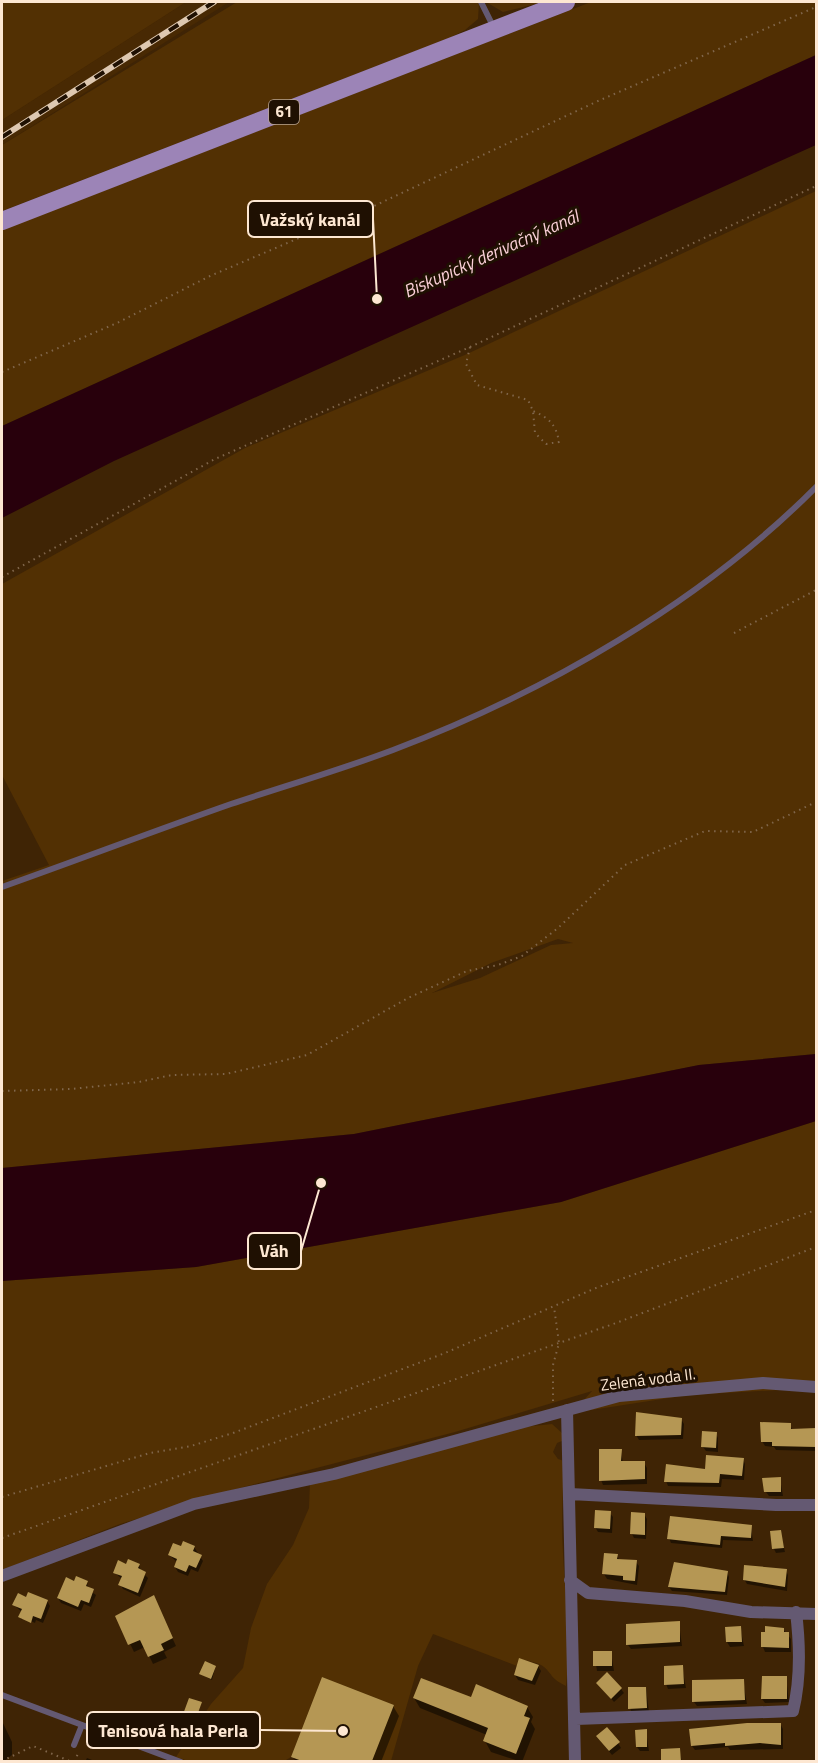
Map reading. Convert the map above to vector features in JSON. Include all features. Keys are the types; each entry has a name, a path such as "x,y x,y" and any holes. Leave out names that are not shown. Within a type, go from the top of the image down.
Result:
{"main road":[{"name":"61","path":"2,220 566,2"}],"street":[{"name":"Zelená voda II.","path":"2,1576 194,1504 334,1474 630,1395 763,1383 816,1387"},
{"path":"561,1412 570,1494 575,1761"},
{"path":"570,1494 816,1505"},
{"path":"570,1580 588,1593 685,1601 751,1612 816,1614"},
{"path":"571,1606 588,1593"},
{"path":"576,1719 793,1711 798,1671 796,1612"}],"lane":[{"path":"481,2 494,30"},
{"path":"2,887 230,804 391,750 537,687 640,626 681,598 755,541 816,487"},
{"path":"2,1695 181,1761"},
{"path":"74,1745 82,1725"}],"path":[{"path":"2,372 117,323 210,276 364,210 598,101 816,7"},
{"path":"2,577 215,459 470,347 816,186"},
{"path":"470,347 466,364 477,385 528,400 533,411 535,433 546,444 559,442 557,427 547,418 533,411"},
{"path":"734,633 816,590"},
{"path":"2,1091 71,1089 139,1082 172,1075 226,1074 307,1055 408,998 457,975 522,956 558,928 625,865 705,831 753,832 816,802"},
{"path":"2,1497 150,1453 191,1446 233,1432 445,1353 596,1288 816,1210"},
{"path":"2,1538 559,1342 816,1247"},
{"path":"554,1307 559,1342 553,1365 561,1412"},
{"path":"2,1761 33,1746 72,1761"}],"shaded area":[{"path":"2,2 186,2 2,120"},
{"path":"186,2 229,2 2,145 2,120"},
{"path":"237,2 479,3 478,19 465,30 449,38 2,211 2,145"},
{"path":"486,2 544,2 503,12"},
{"path":"591,2 816,2 816,55 2,426 2,230"},
{"path":"816,191 816,1054 699,1065 354,1134 2,1168 2,881 49,865 2,775 2,584 245,448 467,354","holes":["558,939 573,943 551,945 480,978 432,993 491,963"]},
{"path":"816,1121 816,1393 796,1389 688,1395 572,1413 592,1391 455,1432 232,1490 120,1524 2,1570 2,1281 196,1267 561,1202"},
{"path":"552,1424 562,1433 562,1441 557,1443 553,1452 558,1459 564,1461 562,1530 568,1636 566,1686 539,1664 520,1659 517,1666 433,1634 418,1666 391,1761 372,1761 394,1705 322,1677 291,1757 286,1760 289,1761 191,1762 176,1757 211,1704 243,1668 251,1628 267,1584 293,1545 309,1508 310,1483 523,1427"}],"water":[{"name":"Biskupický derivačný kanál","path":"816,55 816,145 114,461 2,518 2,426"},
{"path":"816,1054 816,1121 561,1202 196,1267 2,1281 2,1168 354,1134 699,1065"}],"building":[{"path":"636,1412 682,1418 681,1435 635,1436"},
{"path":"760,1422 791,1423 791,1429 816,1428 816,1447 772,1446 772,1442 761,1442"},
{"path":"702,1431 717,1432 716,1448 701,1447"},
{"path":"599,1449 622,1449 621,1461 645,1461 645,1479 599,1481"},
{"path":"706,1455 744,1458 742,1476 720,1474 719,1483 664,1482 666,1464 705,1469"},
{"path":"781,1477 781,1492 764,1492 762,1478"},
{"path":"595,1510 611,1511 610,1529 594,1528"},
{"path":"631,1512 645,1513 645,1535 630,1534"},
{"path":"670,1516 752,1525 751,1538 721,1536 720,1545 667,1539"},
{"path":"781,1530 784,1548 772,1549 770,1531"},
{"path":"183,1541 195,1546 193,1551 202,1555 196,1568 189,1565 186,1572 174,1567 177,1559 168,1555 173,1543 181,1546"},
{"path":"604,1553 618,1554 617,1559 637,1560 635,1581 623,1580 623,1576 602,1574"},
{"path":"128,1559 140,1564 138,1568 146,1572 138,1593 118,1585 122,1576 113,1573 118,1560 126,1564"},
{"path":"674,1562 728,1571 725,1592 668,1587"},
{"path":"744,1565 787,1569 785,1587 743,1580"},
{"path":"76,1576 88,1581 86,1586 94,1589 89,1603 81,1600 78,1607 57,1598 66,1577 74,1581"},
{"path":"28,1592 48,1600 41,1619 33,1616 31,1623 18,1617 22,1609 12,1605 18,1593 26,1597"},
{"path":"154,1595 173,1638 161,1644 164,1650 148,1657 140,1640 128,1645 115,1616"},
{"path":"680,1621 680,1642 626,1645 626,1624"},
{"path":"741,1626 742,1642 726,1642 725,1627"},
{"path":"765,1626 784,1628 784,1632 789,1632 789,1648 761,1647 761,1632 765,1632"},
{"path":"593,1651 612,1651 612,1666 593,1666"},
{"path":"519,1658 539,1665 532,1681 514,1675"},
{"path":"205,1661 216,1666 211,1679 199,1674"},
{"path":"683,1665 684,1684 664,1685 664,1666"},
{"path":"607,1672 622,1688 611,1699 596,1683"},
{"path":"762,1676 787,1676 787,1699 761,1699"},
{"path":"322,1677 394,1705 372,1761 302,1761 291,1757"},
{"path":"421,1678 471,1697 476,1684 528,1706 524,1716 530,1718 516,1754 483,1741 488,1728 413,1698"},
{"path":"744,1679 745,1700 692,1702 692,1680"},
{"path":"628,1687 646,1687 647,1708 628,1709"},
{"path":"189,1698 202,1702 195,1721 182,1717"},
{"path":"747,1723 781,1723 781,1745 760,1743 725,1746 725,1743 691,1746 689,1729"},
{"path":"607,1727 620,1742 609,1751 596,1736"},
{"path":"647,1729 647,1747 636,1747 635,1730"},
{"path":"680,1748 681,1761 661,1761 661,1749"}],"railway":[{"path":"2,137 214,2"}],"place":[{"name":"Važský kanál","path":"377,299"},
{"name":"Váh","path":"321,1183"},
{"name":"Tenisová hala Perla","path":"343,1731"}]}
